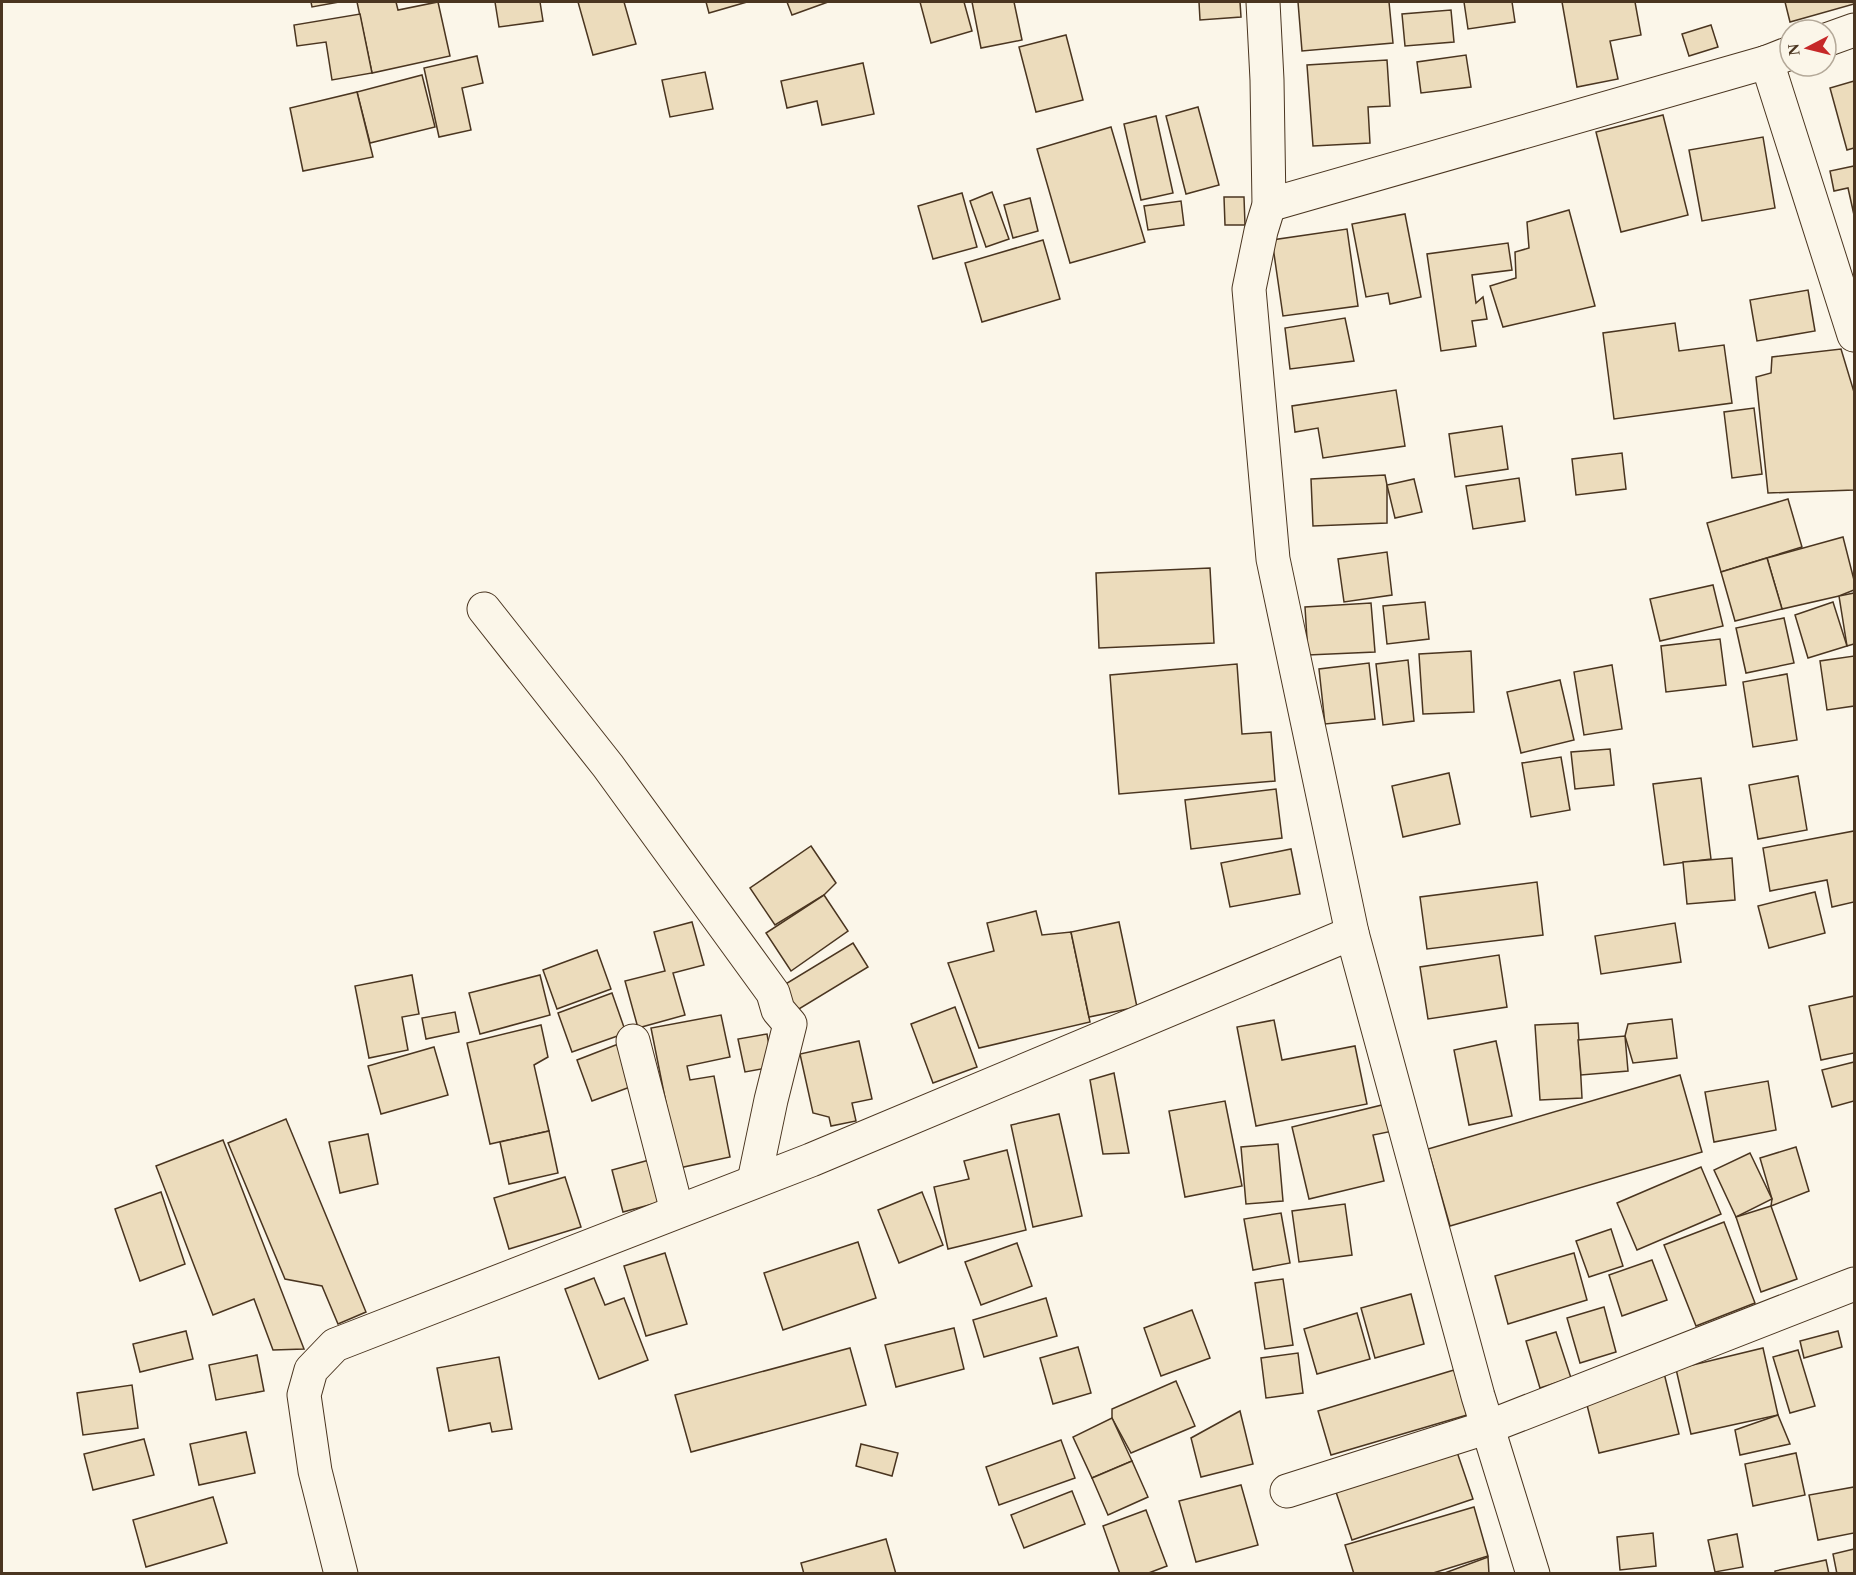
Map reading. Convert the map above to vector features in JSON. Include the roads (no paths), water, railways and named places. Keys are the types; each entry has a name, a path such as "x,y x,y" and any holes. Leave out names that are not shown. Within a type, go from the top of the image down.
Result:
{"street":[{"path":"1263,2 1269,205 1260,231 1249,289 1273,559 1352,933 1474,1385 1533,1574"},
{"path":"1838,36 1854,30"},
{"path":"1269,205 1778,57"},
{"path":"1784,78 1854,335"},
{"path":"484,609 608,766 773,993 778,1010 789,1024 754,1181"},
{"path":"341,1574 315,1471 304,1395 311,1370 335,1345 811,1160 1352,933"},
{"path":"633,1041 677,1211"},
{"path":"1287,1491 1488,1427 1854,1284"}]}
